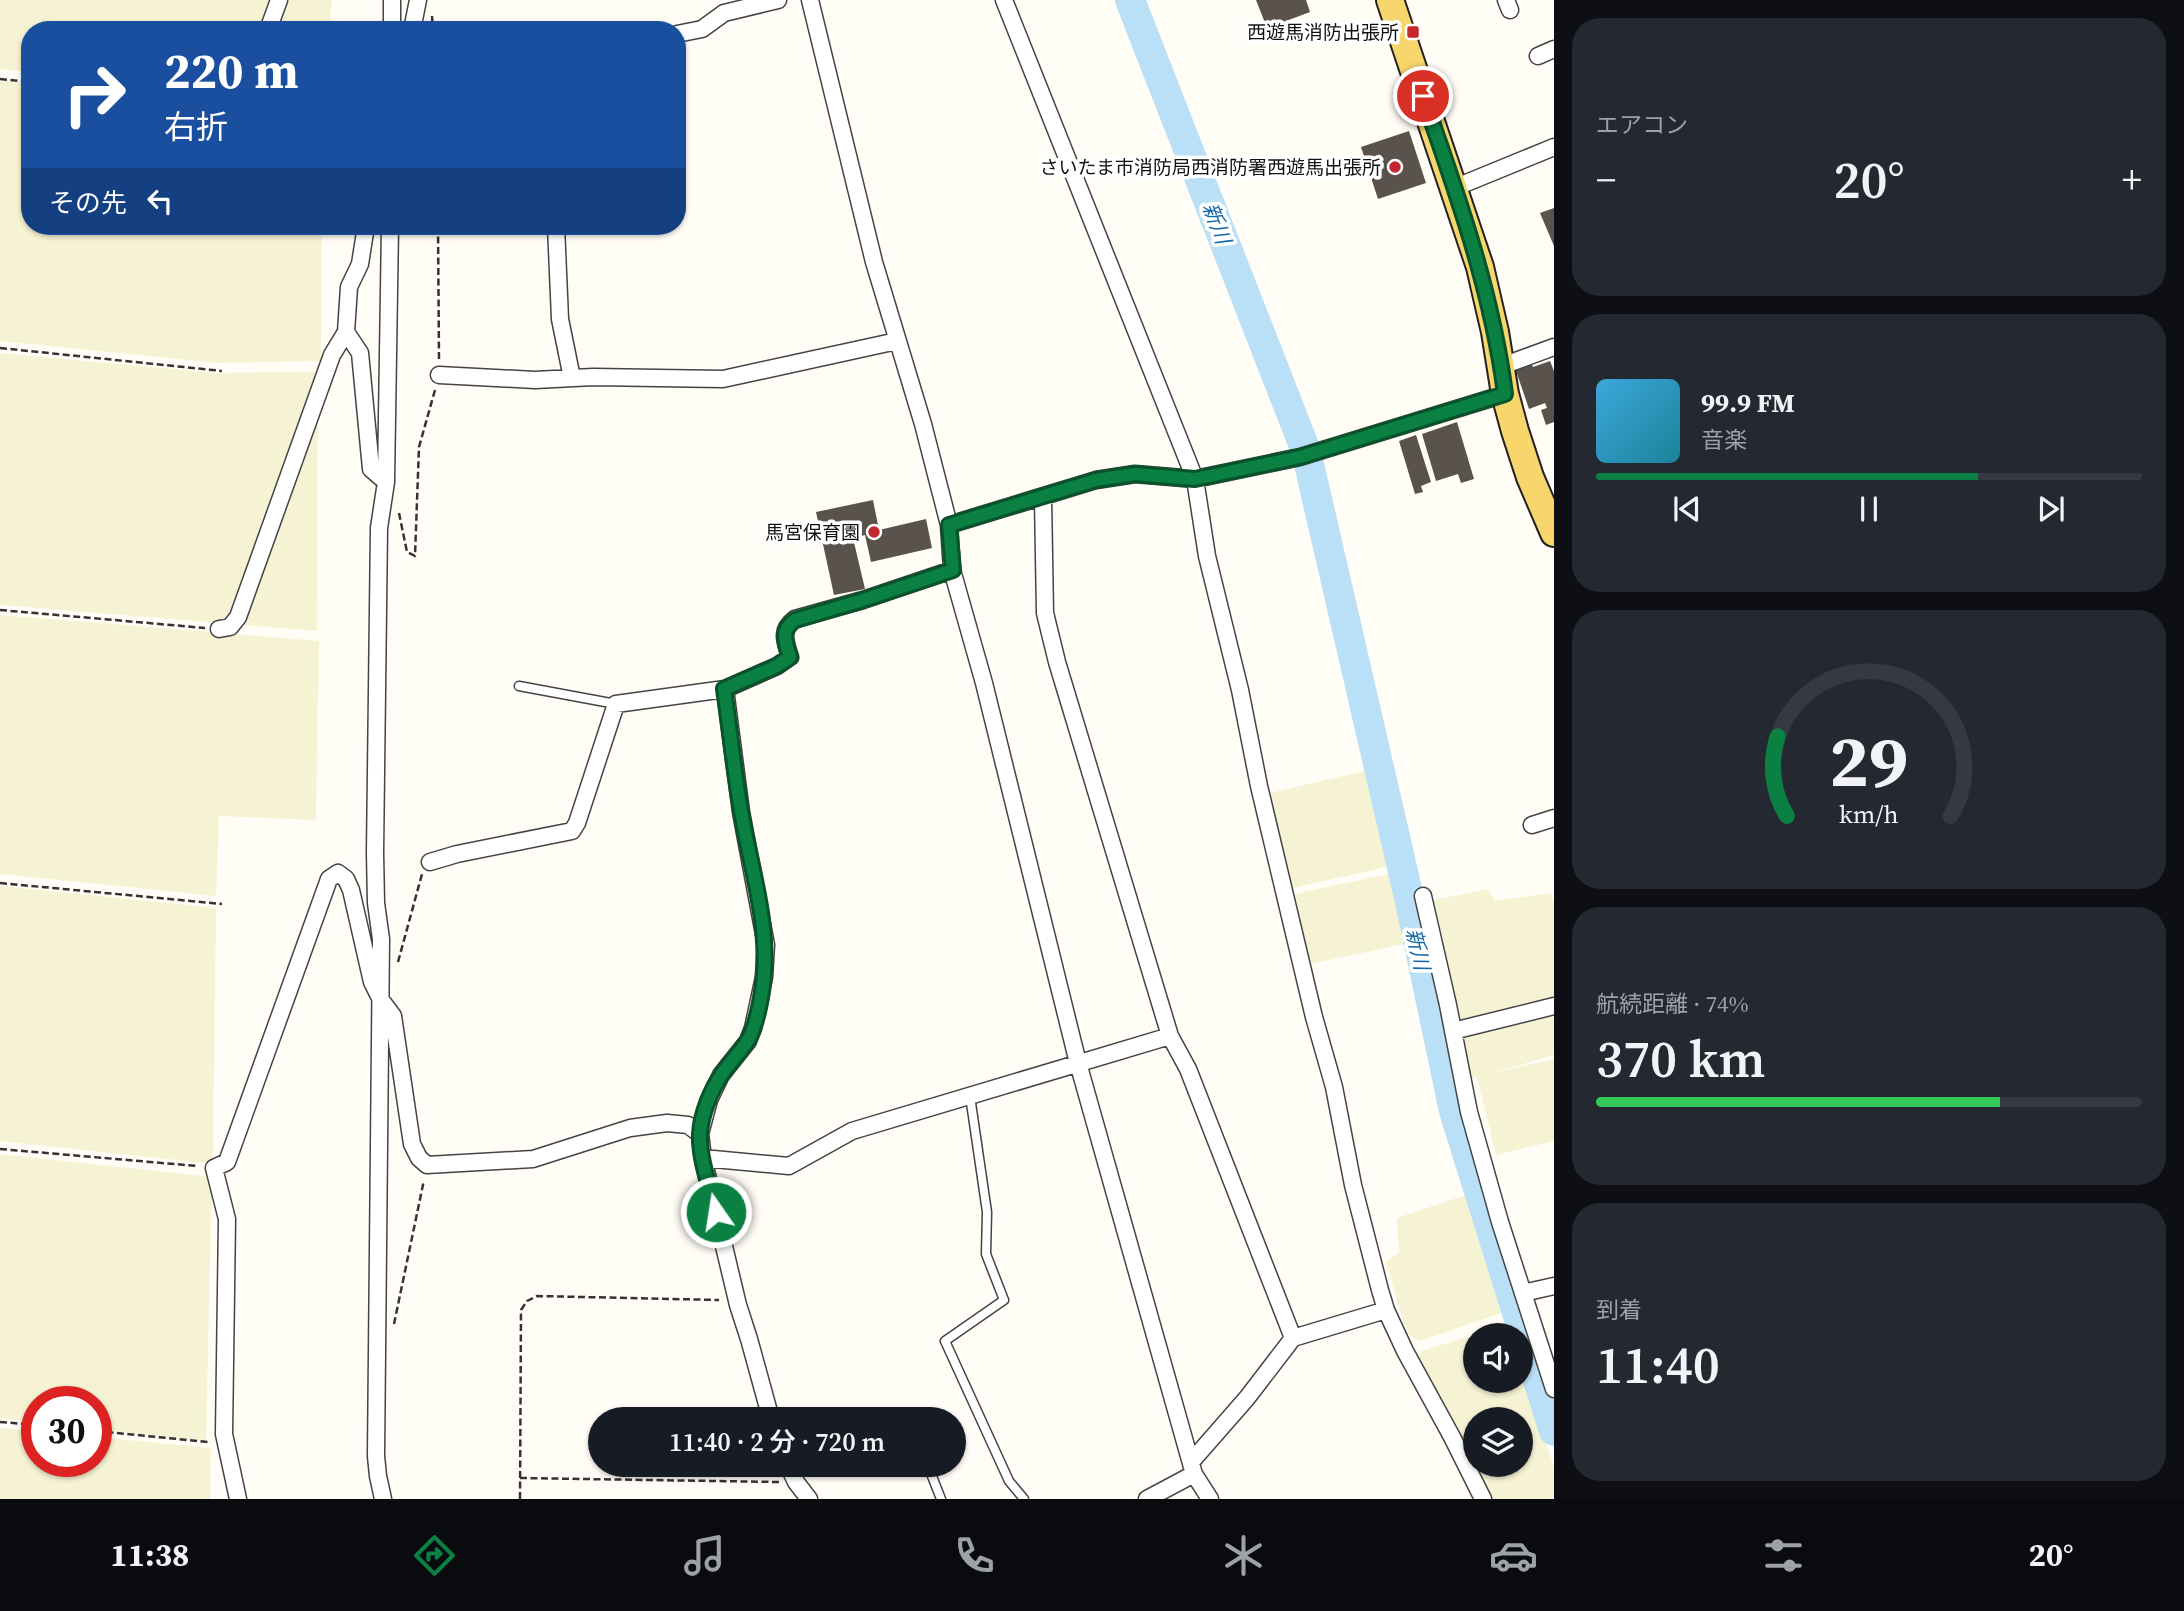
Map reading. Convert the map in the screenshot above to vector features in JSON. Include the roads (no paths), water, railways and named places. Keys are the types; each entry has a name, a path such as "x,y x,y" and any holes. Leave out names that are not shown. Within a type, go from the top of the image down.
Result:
{"main road":[{"path":"1390,0 1483,279 1502,366 1505,394 1515,431 1530,477 1554,533"}],"street":[{"path":"271,21 279,0"},
{"path":"392,0 392,21"},
{"path":"414,21 418,0"},
{"path":"686,32 702,29 724,13 778,0"},
{"path":"810,0 874,262 923,424 949,525 953,570 1078,1063 1192,1468 1210,1499"},
{"path":"1004,0 1195,479 1207,556 1240,690 1259,786 1314,1017 1334,1087 1356,1198 1386,1310 1483,1499"},
{"path":"1538,56 1554,49"},
{"path":"1454,188 1554,147"},
{"path":"219,629 230,627 238,617 332,355 346,332 349,287 360,264 365,235"},
{"path":"383,1499 376,1456 381,939 376,903 375,853 379,528 386,482 390,235"},
{"path":"556,235 560,319 572,379"},
{"path":"346,332 360,353 371,469 386,482"},
{"path":"439,375 535,380 662,377 723,379 897,341"},
{"path":"1502,366 1554,347"},
{"path":"949,525 1096,480 1135,474 1195,479 1300,457 1505,394"},
{"path":"1043,498 1045,613 1057,662 1170,1036 1188,1069 1293,1339"},
{"path":"430,862 572,831 578,823 616,705 724,689 777,666 790,657 784,635 787,625 795,620 953,570"},
{"path":"724,689 741,812 766,945 764,977 753,1028 748,1041 715,1086 700,1134 703,1158 737,1300 768,1407"},
{"path":"1532,825 1554,818"},
{"path":"238,1499 224,1434 227,1219 214,1168 227,1162 330,879 338,873 346,879 351,890 372,982 393,1016 412,1144 427,1165 533,1159 630,1128 667,1123 688,1125 700,1134"},
{"path":"1423,895 1469,1112 1500,1222 1554,1389"},
{"path":"1453,1031 1554,1006"},
{"path":"703,1158 789,1166 852,1131 1170,1036"},
{"path":"1523,1293 1554,1286"},
{"path":"1147,1499 1192,1468 1293,1339 1386,1310"},
{"path":"794,1477 809,1499"}],"lane":[{"path":"520,686 616,705"},
{"path":"970,1096 987,1212 985,1254 1004,1300 945,1341 1009,1481 1024,1499"},
{"path":"932,1477 941,1499"}],"waterway":[{"name":"新川","path":"1130,0 1304,446"},
{"name":"新川","path":"1308,460 1410,902 1454,1111 1554,1431"}],"place":[{"name":"西遊馬消防出張所","path":"1413,32"},
{"name":"さいたま市消防局西消防署西遊馬出張所","path":"1395,167"},
{"name":"馬宮保育園","path":"874,532"}]}
